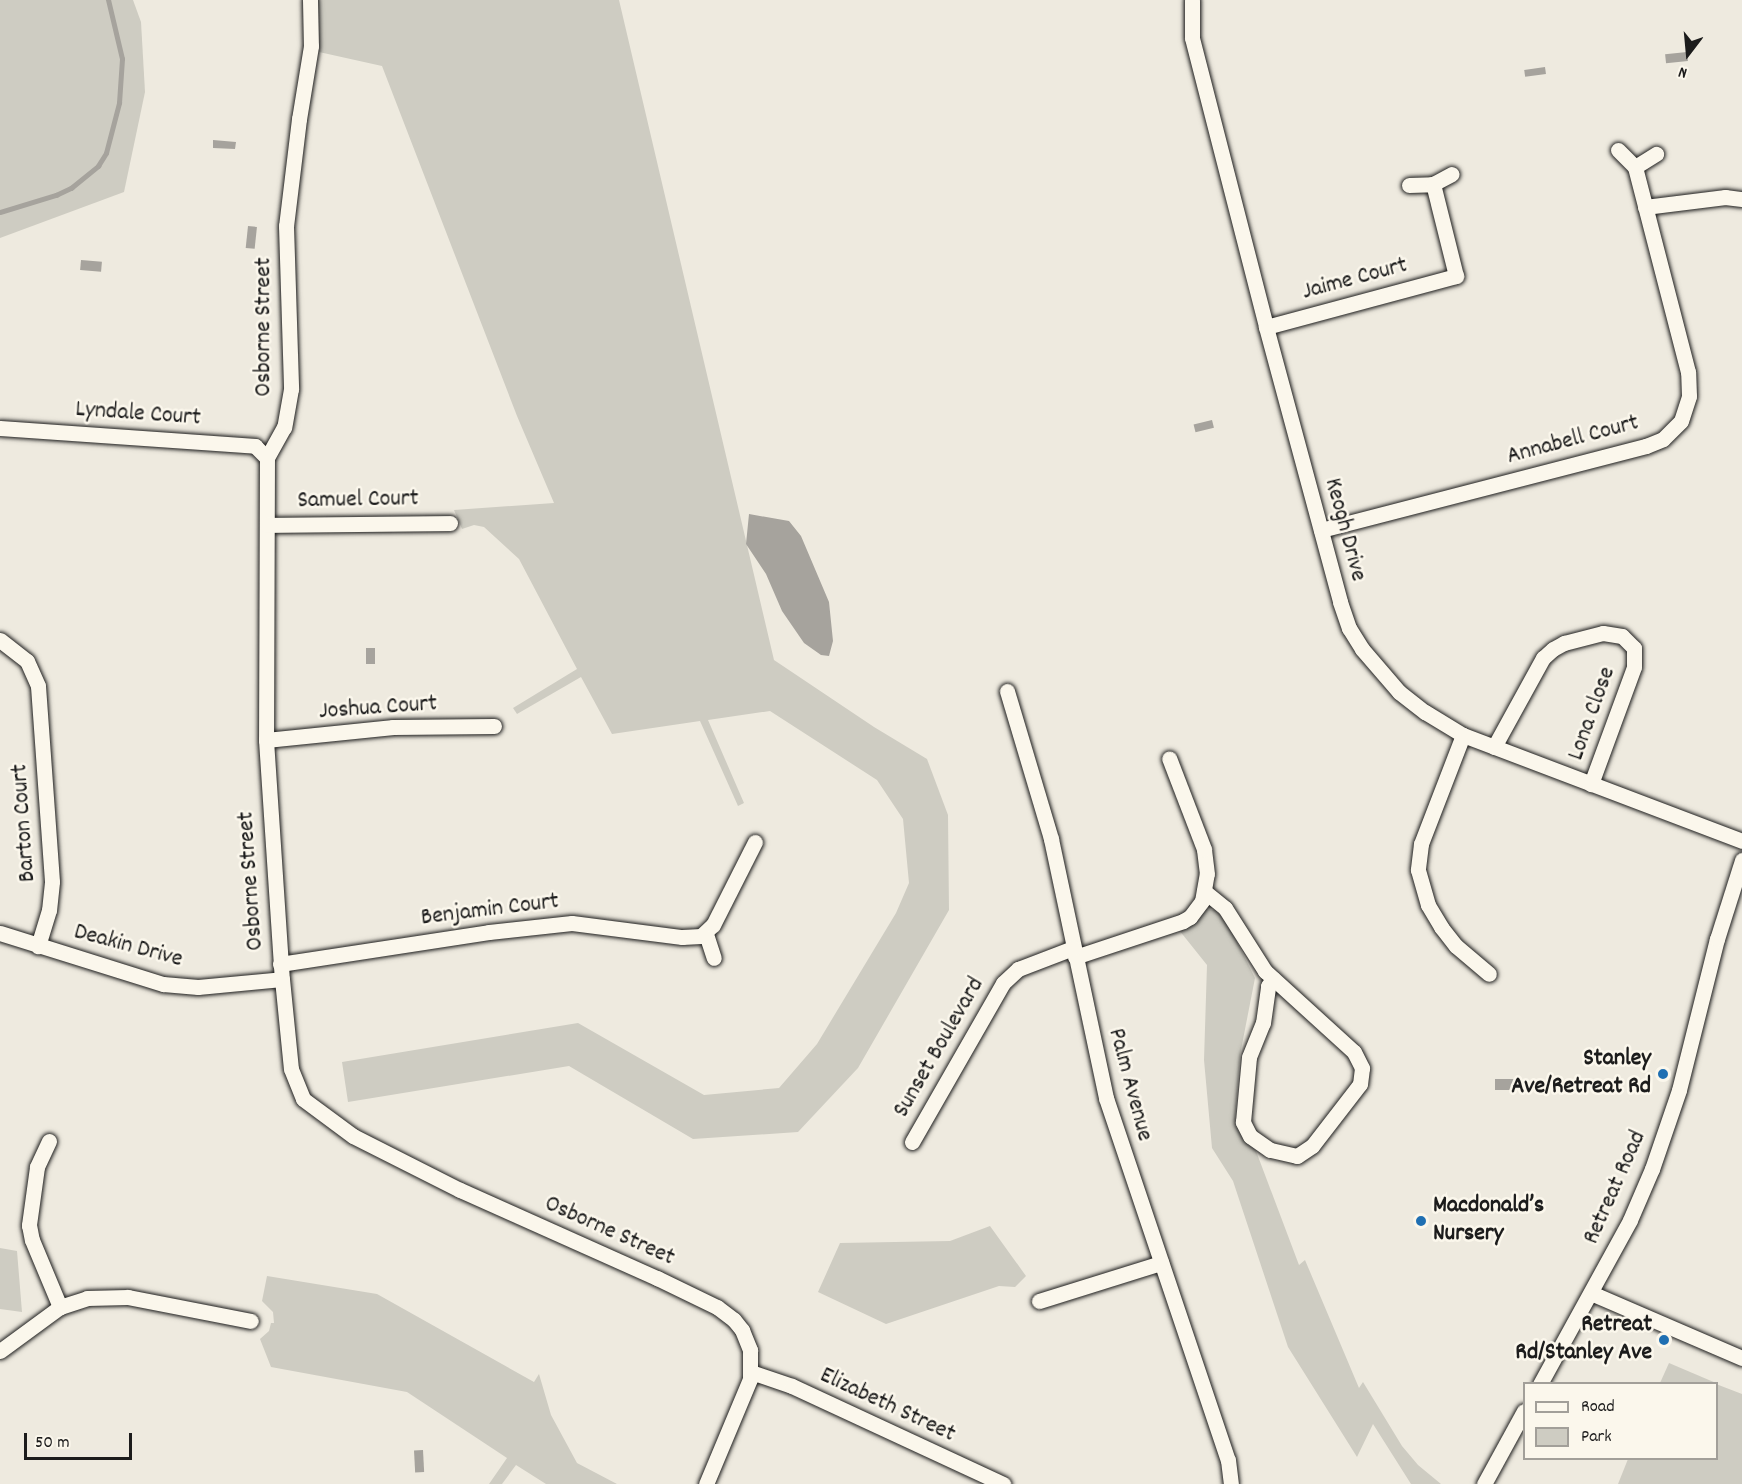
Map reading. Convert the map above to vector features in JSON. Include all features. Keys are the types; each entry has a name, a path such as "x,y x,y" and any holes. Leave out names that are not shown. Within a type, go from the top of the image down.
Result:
{"street":[{"name":"Osborne Street","path":"310,0 311,46 298,119 286,226 291,388 284,427 267,458 266,740 281,972 291,1070 303,1099 316,1111 353,1136 440,1181 717,1307 734,1320 742,1330 750,1350 751,1372 745,1396 706,1484"},
{"name":"Keogh Drive","path":"1192,0 1192,38 1266,327 1340,602 1349,628 1362,649 1399,692 1425,712 1463,735 1742,841"},
{"path":"1618,150 1635,167 1656,154"},
{"name":"Annabell Court","path":"1321,530 1646,446 1673,432 1686,411 1689,396 1688,372 1635,167"},
{"path":"1409,186 1433,184 1452,174"},
{"name":"Jaime Court","path":"1266,327 1456,276 1433,184"},
{"path":"1645,207 1725,197 1742,200"},
{"name":"Lyndale Court","path":"0,428 255,446 267,458"},
{"name":"Samuel Court","path":"267,525 450,523"},
{"name":"Lona Close","path":"1494,747 1538,668 1553,649 1564,643 1603,633 1622,636 1634,648 1634,667 1591,784"},
{"name":"Barton Court","path":"0,640 27,661 38,686 52,882 49,910 38,946"},
{"name":"Palm Avenue","path":"1007,691 1052,839 1106,1098 1228,1460 1230,1484"},
{"name":"Joshua Court","path":"266,740 393,727 494,726"},
{"path":"1463,735 1424,837 1418,870 1428,905 1441,927 1456,946 1488,974"},
{"path":"1170,758 1204,849 1207,873 1204,891 1226,908 1258,962 1273,979 1354,1052 1362,1068 1360,1084 1312,1146 1297,1156 1280,1154 1258,1142 1246,1131 1242,1117 1250,1056 1263,1023 1268,986 1273,979"},
{"path":"714,958 706,934 755,842"},
{"name":"Retreat Road","path":"1541,1382 1630,1220 1669,1121 1717,939 1742,860"},
{"name":"Sunset Boulevard","path":"912,1142 1003,983 1018,969 1183,921 1197,910 1204,891"},
{"name":"Benjamin Court","path":"281,972 489,932 572,923 682,937 706,934"},
{"name":"Deakin Drive","path":"0,933 163,984 181,987 281,972"},
{"path":"49,1141 37,1167 28,1215 32,1240 60,1307"},
{"path":"1039,1301 1161,1263"},
{"path":"1591,1293 1742,1358"},
{"path":"0,1351 60,1307 87,1298 115,1297 251,1320"},
{"name":"Elizabeth Street","path":"751,1372 792,1386 1003,1484"},
{"path":"1484,1484 1523,1413"}],"green space":[{"path":"0,0 133,0 141,22 145,92 124,192 0,238"},
{"path":"318,0 619,0 774,660 874,727 927,759 948,815 949,910 858,1068 798,1132 693,1139 569,1066 348,1102 342,1062 578,1023 704,1095 779,1088 817,1044 896,913 909,883 903,819 877,780 770,711 708,720 744,803 738,806 700,721 612,734 581,677 517,714 513,708 577,669 519,559 484,527 474,525 462,529 454,510 554,503 517,416 382,66 319,52"},
{"path":"1204,909 1215,910 1227,922 1255,978 1240,1055 1235,1119 1239,1132 1256,1151 1299,1265 1305,1260 1359,1388 1363,1382 1402,1446 1418,1465 1441,1484 1411,1484 1373,1424 1357,1457 1288,1347 1233,1181 1212,1148 1204,1060 1207,965 1179,930"},
{"path":"990,1226 1026,1276 1015,1287 999,1286 886,1324 818,1292 840,1243 950,1241"},
{"path":"0,1248 17,1251 22,1312 0,1309"},
{"path":"267,1276 377,1294 534,1382 539,1374 551,1415 577,1463 617,1484 546,1484 516,1465 502,1484 489,1484 507,1458 407,1392 271,1367 260,1339 269,1331 271,1323 274,1323 273,1312 262,1301"},
{"path":"1669,1363 1714,1382 1660,1382"},
{"path":"1718,1385 1742,1394 1742,1484 1618,1484 1628,1460 1718,1460"}],"shaded area":[{"path":"1687,52 1688,61 1666,63 1665,54"},
{"path":"1545,67 1546,74 1525,77 1524,70"},
{"path":"213,140 236,142 235,149 213,148"},
{"path":"248,226 257,227 255,249 246,248"},
{"path":"81,260 102,262 101,272 80,270"},
{"path":"1212,420 1214,428 1195,432 1194,425"},
{"path":"749,514 789,521 801,536 829,602 833,641 829,656 821,655 804,643 782,611 766,574 746,544"},
{"path":"366,648 375,648 375,664 366,664"},
{"path":"1495,1079 1516,1079 1516,1090 1495,1090"},
{"path":"414,1450 423,1450 424,1472 415,1472"}],"waterway":[{"path":"0,212 56,195 71,188 98,166 106,153 119,103 122,59 108,0"}],"place":[{"name":"Stanley Ave/Retreat Rd","path":"1663,1074"},
{"name":"Macdonald’s Nursery","path":"1421,1221"},
{"name":"Retreat Rd/Stanley Ave","path":"1664,1340"}]}
